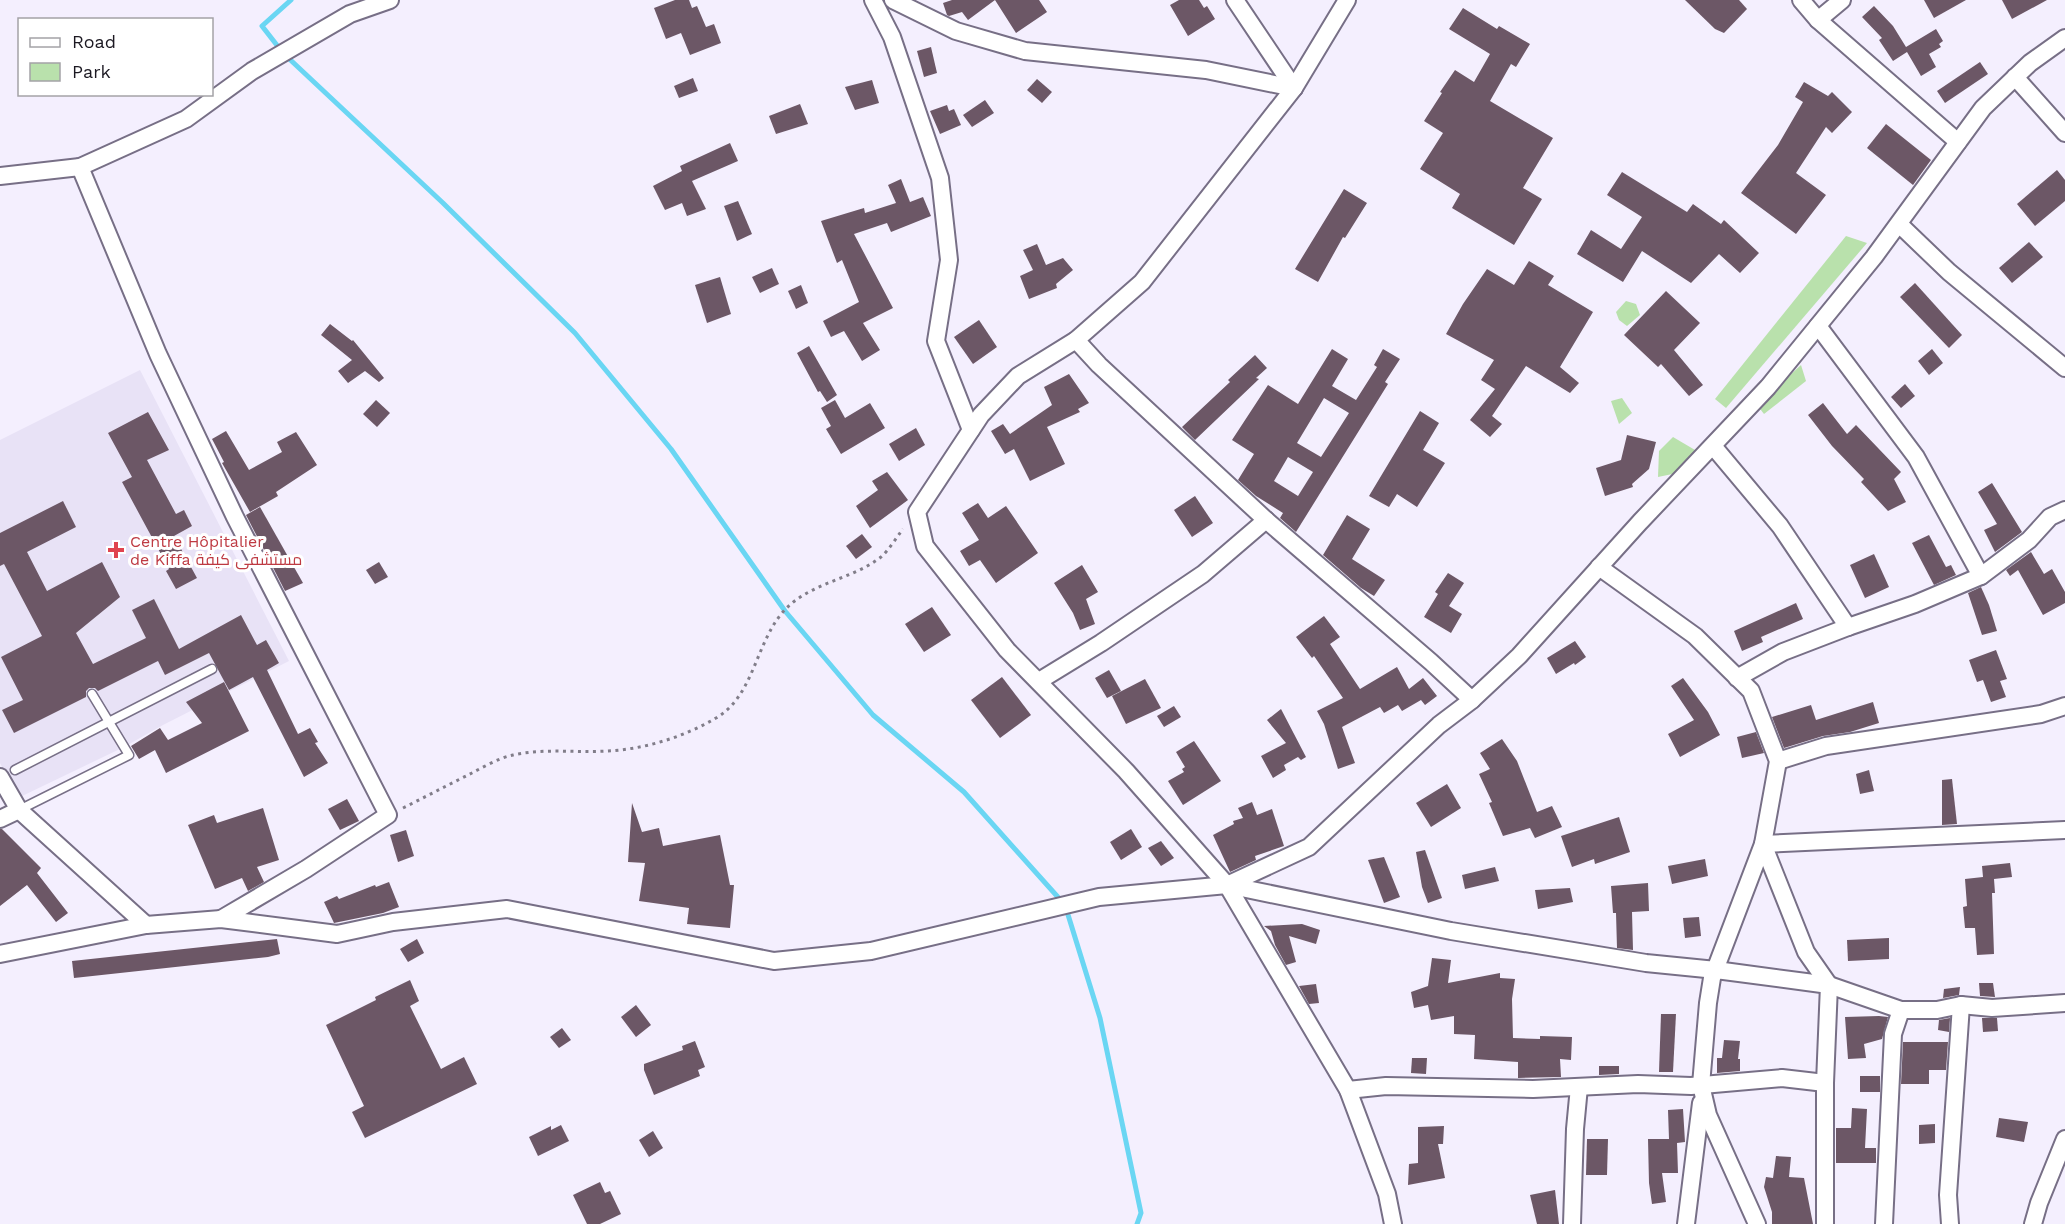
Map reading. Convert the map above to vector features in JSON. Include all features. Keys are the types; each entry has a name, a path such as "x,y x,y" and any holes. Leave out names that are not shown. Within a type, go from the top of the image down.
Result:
{"street":[{"path":"0,176 80,167 186,119 252,71 350,14 390,0"},
{"path":"873,0 892,37 940,178 949,260 936,341 971,430"},
{"path":"893,0 956,31 1025,51 1206,70 1294,88"},
{"path":"1235,0 1294,88"},
{"path":"1347,0 1294,88 1142,282 1076,340 1018,376 981,415 917,512 925,546 1007,650 1126,771 1227,885 1348,1090 1387,1194 1393,1224"},
{"path":"1801,0 1818,20 1959,142"},
{"path":"1818,20 1842,0"},
{"path":"1227,885 1309,847 1439,725 1472,700 1519,656 1768,387 1899,224 1983,108 2030,63 2065,38"},
{"path":"2016,77 2065,133"},
{"path":"80,167 158,354 235,517 388,815 306,869 221,919"},
{"path":"1899,224 1949,272 2063,363"},
{"path":"1818,326 1916,457 1981,576"},
{"path":"1076,340 1099,365 1266,520 1472,700"},
{"path":"1713,446 1780,526 1848,627"},
{"path":"1737,678 1783,652 1915,604 1981,576 2029,540 2050,517 2065,510"},
{"path":"1039,681 1101,643 1203,574 1266,520"},
{"path":"1599,567 1695,636 1751,691 1778,760 1763,844 1712,978 1701,1084 1700,1120 1686,1224"},
{"path":"1778,760 1826,746 2041,714 2065,706"},
{"path":"7,774 19,810 146,925"},
{"path":"0,819 19,810"},
{"path":"1763,844 2065,830"},
{"path":"1763,844 1806,952 1829,985 1825,1083 1825,1224"},
{"path":"0,954 146,925 221,919 337,934 393,922 507,909 774,961 871,951 1099,897 1227,885 1451,931 1646,963 1829,985 1901,1010 1937,1010 1961,1005 1992,1008 2065,1003"},
{"path":"1950,1224 1948,1195 1961,1005"},
{"path":"1884,1224 1893,1034 1901,1010"},
{"path":"1348,1090 1386,1086 1533,1089 1701,1084 1782,1078 1825,1083"},
{"path":"1701,1084 1708,1115 1757,1224"},
{"path":"1572,1224 1575,1129 1579,1087"},
{"path":"2033,1224 2038,1203 2065,1139"}],"lane":[{"path":"7,774 212,669"},
{"path":"19,810 129,755 92,694"}],"path":[{"path":"388,815 493,762 512,755 546,750 609,752 645,746 687,733 717,718 733,706 776,621 795,600 857,571 882,556 917,512"}],"shaded area":[{"name":"Centre Hôpitalier de Kiffa مستشفى كيفة","path":"140,370 289,661 124,747 18,798 0,763 0,440"}],"green space":[{"path":"1846,236 1867,243 1726,408 1715,399"},
{"path":"1626,301 1636,304 1640,315 1627,326 1619,320 1616,312"},
{"path":"1801,365 1806,381 1764,414 1757,405"},
{"path":"1622,398 1632,413 1619,424 1611,401"},
{"path":"1673,437 1695,450 1682,472 1658,477 1659,451"}],"building":[{"path":"675,0 689,0 692,8 697,6 706,27 714,24 721,43 690,55 681,33 666,39 654,8"},
{"path":"952,0 995,0 968,20 962,12 947,15 943,3"},
{"path":"995,0 1039,0 1047,12 1016,33"},
{"path":"1179,0 1199,0 1204,8 1207,6 1215,19 1188,36 1170,5"},
{"path":"1685,0 1739,0 1747,9 1724,33 1715,29"},
{"path":"1924,0 1966,0 1934,18"},
{"path":"2002,0 2047,0 2012,19"},
{"path":"1874,6 1893,26 1906,47 1936,29 1943,41 1939,44 1941,47 1929,54 1936,67 1921,76 1907,52 1893,61 1879,40 1882,38 1862,17"},
{"path":"1463,8 1497,29 1499,26 1530,44 1516,67 1511,64 1490,101 1553,138 1523,188 1542,199 1514,245 1452,208 1460,194 1420,169 1443,133 1424,121 1442,93 1440,92 1455,70 1474,82 1490,54 1449,29"},
{"path":"931,47 937,73 924,77 917,51"},
{"path":"1980,62 1988,74 1945,103 1937,91"},
{"path":"693,78 698,91 679,98 674,86"},
{"path":"1037,79 1052,92 1042,103 1027,90"},
{"path":"872,80 879,103 855,110 845,87"},
{"path":"1804,82 1828,96 1832,92 1852,112 1832,133 1826,127 1796,173 1826,195 1796,234 1741,193 1778,145 1803,102 1795,97"},
{"path":"985,100 994,113 972,127 963,115"},
{"path":"800,104 808,124 776,134 769,116"},
{"path":"947,105 949,111 954,109 961,125 940,134 930,111"},
{"path":"1886,124 1931,160 1913,185 1867,148"},
{"path":"730,143 738,161 692,181 706,209 687,216 682,203 665,210 653,186 682,171 680,166"},
{"path":"2057,170 2065,180 2065,201 2035,226 2017,204"},
{"path":"1622,172 1687,212 1693,204 1721,224 1724,220 1759,253 1740,273 1719,254 1691,283 1642,251 1623,282 1577,254 1591,230 1621,249 1642,217 1607,195"},
{"path":"901,179 910,202 923,197 931,216 891,232 887,223 854,234 893,308 863,323 880,350 862,361 844,331 831,337 823,321 859,302 842,260 837,263 821,221 864,208 865,213 896,203 888,185"},
{"path":"1344,189 1367,203 1345,238 1343,237 1318,282 1295,269"},
{"path":"738,201 752,234 737,241 724,206"},
{"path":"2029,242 2043,257 2012,283 1999,268"},
{"path":"1037,244 1046,265 1063,258 1073,270 1056,284 1057,288 1029,299 1020,276 1033,270 1023,250"},
{"path":"1529,261 1554,276 1548,285 1593,312 1560,367 1579,383 1570,393 1526,366 1492,416 1502,424 1490,437 1470,420 1495,389 1481,380 1494,360 1446,334 1487,269 1514,285"},
{"path":"772,268 779,284 760,293 752,277"},
{"path":"720,277 731,314 707,323 695,285"},
{"path":"1915,283 1962,335 1949,348 1900,297"},
{"path":"801,285 808,303 796,309 788,291"},
{"path":"1666,291 1700,323 1674,350 1703,385 1689,396 1661,364 1658,367 1624,335"},
{"path":"979,320 997,347 973,364 954,337"},
{"path":"330,324 353,340 384,378 379,382 365,371 348,383 338,371 352,360 321,335"},
{"path":"809,346 837,395 827,402 820,391 818,392 797,353"},
{"path":"1332,349 1348,359 1332,386 1356,400 1377,367 1374,365 1383,349 1400,359 1385,382 1388,384 1296,532 1280,518 1283,513 1256,496 1238,480 1254,454 1232,440 1268,385 1298,404","holes":["1324,398 1349,413 1321,457 1297,443","1288,457 1313,472 1298,496 1274,481"]},
{"path":"1932,349 1943,363 1929,375 1918,361"},
{"path":"1255,355 1267,368 1256,378 1259,379 1195,440 1182,427"},
{"path":"1069,374 1089,403 1078,409 1080,412 1047,427 1065,464 1030,481 1014,449 1005,454 991,431 1003,424 1010,434 1052,405 1044,387"},
{"path":"1905,384 1915,396 1901,408 1891,397"},
{"path":"376,400 390,413 377,427 363,414"},
{"path":"835,400 845,418 870,403 885,428 841,454 826,429 831,426 821,408"},
{"path":"1823,403 1847,434 1856,425 1901,472 1894,479 1906,502 1888,511 1861,482 1864,479 1832,446 1808,415"},
{"path":"1420,411 1439,423 1423,450 1445,463 1417,507 1397,494 1389,507 1369,496"},
{"path":"148,412 169,450 147,460 176,514 184,510 192,526 174,536 197,578 176,589 166,571 169,569 122,482 132,477 108,433"},
{"path":"916,428 925,445 899,461 889,444"},
{"path":"226,431 249,470 282,452 277,442 296,432 317,465 276,492 278,496 250,512 222,463 224,462 212,439"},
{"path":"1627,435 1656,442 1649,469 1632,484 1633,487 1605,496 1596,468 1621,460"},
{"path":"887,472 908,500 870,528 856,506 878,490 872,481"},
{"path":"1992,483 2022,532 1995,552 1984,530 1997,524 1978,492"},
{"path":"1195,496 1213,523 1192,537 1174,510"},
{"path":"63,501 76,527 27,552 47,591 102,562 120,597 76,633 93,664 146,638 132,610 154,599 179,649 241,615 257,645 266,640 279,663 267,670 298,734 310,728 318,742 315,743 328,763 304,777 253,677 229,690 209,653 165,675 158,661 98,691 95,688 89,688 86,691 86,697 14,733 2,710 23,700 1,657 42,636 4,564 0,566 0,533"},
{"path":"978,503 988,518 1006,506 1038,553 996,583 980,560 969,566 960,551 979,540 962,513"},
{"path":"260,507 303,583 285,591 246,515"},
{"path":"1347,515 1370,529 1352,559 1385,580 1374,596 1361,588 1323,555"},
{"path":"862,534 872,547 856,559 846,546"},
{"path":"1929,535 1946,567 1951,565 1956,575 1934,585 1912,543"},
{"path":"2031,552 2044,574 2052,569 2065,592 2065,603 2043,615 2018,570 2010,576 2006,570"},
{"path":"1874,554 1889,587 1865,598 1850,565"},
{"path":"379,562 388,577 375,584 366,570"},
{"path":"1082,565 1098,592 1086,599 1095,624 1080,630 1073,613 1054,583"},
{"path":"1448,573 1464,583 1449,606 1462,614 1451,633 1424,617 1438,594 1435,592"},
{"path":"1981,587 1997,631 1982,635 1968,593"},
{"path":"1796,603 1803,619 1761,637 1763,642 1742,651 1734,631"},
{"path":"932,607 951,635 924,652 905,624"},
{"path":"1324,616 1340,637 1330,644 1360,689 1397,667 1409,689 1423,678 1437,696 1425,705 1421,700 1402,711 1398,705 1384,713 1380,707 1342,727 1355,763 1338,769 1324,724 1317,711 1343,698 1314,656 1312,658 1296,637"},
{"path":"1575,641 1586,657 1556,674 1547,658"},
{"path":"1996,650 2007,679 2000,681 2006,697 1991,702 1983,680 1977,682 1969,660"},
{"path":"1109,670 1121,691 1107,698 1095,678"},
{"path":"1002,677 1031,715 1000,738 971,700"},
{"path":"1683,678 1708,712 1720,735 1680,757 1668,734 1694,720 1671,686"},
{"path":"1145,679 1161,708 1126,724 1112,696"},
{"path":"224,682 249,731 166,773 155,750 139,759 131,746 160,728 168,740 202,723 186,702"},
{"path":"1873,702 1879,723 1784,748 1772,717 1811,705 1816,720"},
{"path":"1174,706 1181,717 1164,727 1157,716"},
{"path":"1281,709 1306,757 1301,760 1298,757 1284,765 1286,770 1273,778 1261,756 1286,743 1267,720"},
{"path":"1756,732 1764,753 1742,758 1737,737"},
{"path":"1502,739 1517,761 1537,812 1552,806 1562,827 1535,838 1530,828 1503,836 1489,803 1492,802 1479,774 1490,769 1480,753"},
{"path":"1194,741 1221,781 1183,805 1168,781 1184,772 1182,769 1185,767 1176,752"},
{"path":"1869,770 1874,791 1860,794 1856,774"},
{"path":"1952,779 1957,824 1942,825 1942,780"},
{"path":"1447,784 1461,808 1431,827 1416,803"},
{"path":"347,799 359,821 340,830 328,809"},
{"path":"1252,802 1257,815 1272,809 1284,846 1255,856 1256,860 1230,872 1213,835 1234,824 1233,821 1243,818 1238,808"},
{"path":"632,803 642,832 659,828 663,846 720,835 730,885 734,885 730,928 687,924 689,908 639,901 645,863 628,862"},
{"path":"263,808 279,860 257,867 264,882 248,891 242,878 215,889 188,825 214,815 217,823"},
{"path":"1619,817 1630,852 1595,864 1594,859 1572,867 1561,836"},
{"path":"0,829 41,868 37,873 68,913 56,922 27,885 0,906"},
{"path":"1131,829 1142,847 1121,860 1110,842"},
{"path":"406,830 414,856 398,862 390,835"},
{"path":"1161,841 1174,858 1161,866 1148,848"},
{"path":"1425,850 1442,898 1428,903 1422,887 1416,852"},
{"path":"1384,857 1400,897 1384,903 1368,860"},
{"path":"1705,859 1708,876 1672,884 1668,866"},
{"path":"2010,863 2012,877 1994,879 1995,893 1992,893 1994,954 1977,955 1975,928 1965,928 1963,907 1967,906 1965,879 1983,877 1982,866"},
{"path":"1495,867 1499,881 1465,889 1462,875"},
{"path":"389,882 399,907 383,913 334,923 324,902 337,896 339,899"},
{"path":"1648,883 1649,911 1632,912 1633,950 1617,948 1616,913 1613,913 1611,886"},
{"path":"1570,888 1573,902 1538,909 1535,890"},
{"path":"1699,917 1701,936 1685,938 1683,918"},
{"path":"1302,924 1320,930 1316,944 1289,936 1296,962 1286,965 1275,945 1271,931 1264,926"},
{"path":"1889,938 1889,959 1848,961 1847,940"},
{"path":"277,939 280,954 268,957 74,978 72,961"},
{"path":"417,939 424,953 408,962 400,949"},
{"path":"1432,958 1451,960 1448,983 1500,973 1500,978 1515,979 1512,999 1513,1038 1572,1037 1571,1060 1560,1059 1561,1077 1518,1078 1518,1062 1474,1059 1475,1035 1454,1034 1454,1016 1431,1020 1428,1005 1414,1008 1411,992 1428,986"},
{"path":"410,980 419,1001 410,1006 441,1069 464,1057 477,1084 365,1138 352,1112 364,1106 326,1025"},
{"path":"1979,983 1993,983 1995,997 1980,996"},
{"path":"1316,984 1319,1003 1309,1004 1299,986"},
{"path":"1960,987 1959,995 1943,998 1944,989"},
{"path":"636,1005 651,1025 636,1037 621,1017"},
{"path":"1661,1014 1676,1014 1673,1072 1659,1072"},
{"path":"1845,1017 1888,1017 1882,1039 1864,1044 1866,1058 1848,1059"},
{"path":"1950,1018 1949,1032 1938,1030 1939,1020"},
{"path":"1982,1018 1997,1018 1998,1031 1983,1032"},
{"path":"562,1028 571,1040 559,1048 550,1037"},
{"path":"1724,1040 1740,1041 1738,1059 1740,1059 1740,1071 1717,1073 1717,1058 1722,1058"},
{"path":"695,1041 705,1067 698,1070 700,1076 654,1095 644,1070 644,1064 683,1050 682,1046"},
{"path":"1903,1042 1948,1042 1946,1070 1929,1070 1929,1084 1901,1084"},
{"path":"1412,1058 1427,1058 1426,1074 1411,1073"},
{"path":"1599,1066 1619,1066 1619,1074 1599,1075"},
{"path":"1860,1076 1880,1076 1880,1092 1860,1092"},
{"path":"1852,1108 1867,1109 1865,1148 1876,1148 1876,1163 1836,1163 1836,1128 1851,1128"},
{"path":"1683,1109 1685,1142 1677,1143 1678,1173 1662,1173 1666,1202 1652,1204 1648,1139 1669,1139 1668,1110"},
{"path":"1999,1118 2028,1122 2024,1142 1996,1137"},
{"path":"1935,1124 1935,1143 1919,1144 1919,1125"},
{"path":"561,1125 569,1141 538,1156 529,1137 551,1126 551,1130"},
{"path":"1444,1126 1443,1144 1438,1144 1445,1178 1408,1185 1409,1164 1418,1163 1418,1127"},
{"path":"653,1131 663,1148 649,1157 639,1140"},
{"path":"1587,1139 1608,1139 1607,1175 1586,1175"},
{"path":"1776,1156 1791,1157 1789,1177 1804,1178 1813,1224 1772,1224 1772,1212 1764,1187 1766,1177 1773,1178"},
{"path":"600,1182 605,1193 610,1191 621,1214 600,1224 587,1224 573,1195"},
{"path":"1555,1190 1559,1224 1537,1224 1530,1195"}],"waterway":[{"path":"291,0 262,26 283,53 443,203 575,333 671,449 785,611 873,715 964,792 1065,905 1100,1018 1141,1213 1137,1224"}],"place":[{"name":"Centre Hôpitalier de Kiffa مستشفى كيفة","path":"116,550"}]}
